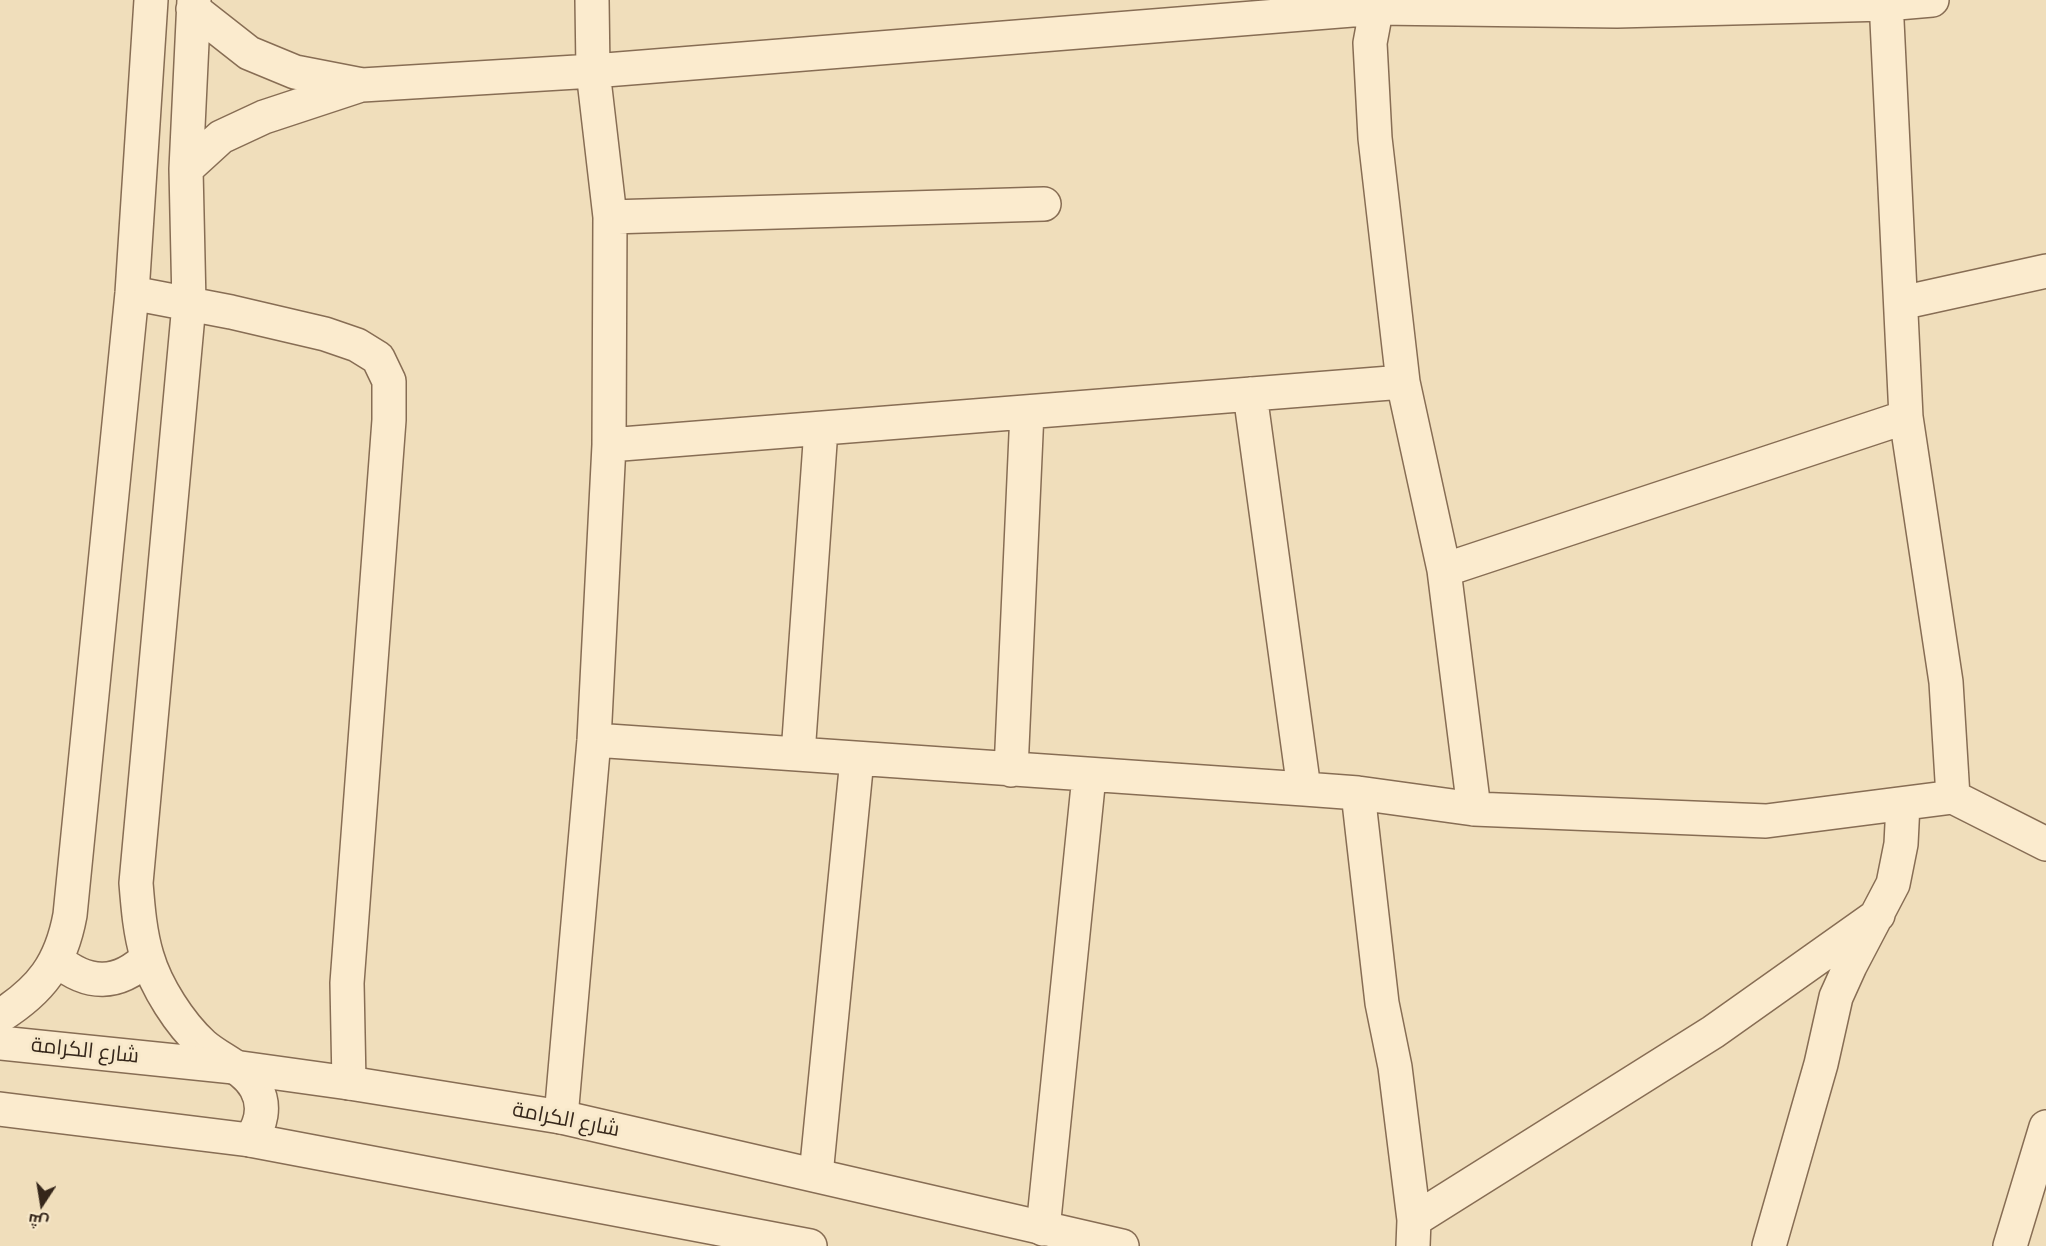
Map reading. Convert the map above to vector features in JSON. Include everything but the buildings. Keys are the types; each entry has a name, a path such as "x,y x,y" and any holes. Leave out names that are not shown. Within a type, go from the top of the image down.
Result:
{"street":[{"path":"0,1016 18,1005 33,991 57,960 66,938 70,915 132,293 151,0"},
{"path":"561,1117 594,740 609,445 610,217 593,71 592,0"},
{"path":"193,5 249,53 295,72 362,85 593,71 1155,13 1377,4 1617,11 1932,0"},
{"path":"1886,2 1890,123 1906,417 1946,682 1953,797"},
{"path":"1377,4 1370,43 1375,138 1403,382 1444,570 1474,809"},
{"path":"193,5 186,169 189,304 136,884 139,922 147,958 162,990 179,1019 204,1045 250,1079 261,1099 261,1120 250,1140"},
{"path":"186,169 221,137 264,117 362,85"},
{"path":"610,217 1044,204"},
{"path":"1901,303 2046,271"},
{"path":"132,293 231,312 325,334 357,345 378,358 388,381 389,420 347,983 349,1083"},
{"path":"609,445 1403,382"},
{"path":"1250,394 1304,789"},
{"path":"1011,770 1027,412"},
{"path":"1444,570 1906,417"},
{"path":"798,754 821,429"},
{"path":"594,740 1358,793 1474,809 1766,821 1953,797 2046,844"},
{"path":"816,1175 857,759"},
{"path":"1043,1229 1089,776"},
{"path":"1358,793 1382,1003 1395,1067 1413,1233 1713,1032 1878,915"},
{"path":"1769,1246 1821,1064 1836,998 1893,884 1901,844 1903,804"},
{"path":"57,960 75,973 96,980 124,975 137,968 147,958"},
{"name":"شارع الكرامة","path":"0,1042 234,1067 561,1117 1122,1246"},
{"path":"0,1109 250,1140 810,1246"},
{"path":"2010,1246 2046,1127"}]}
